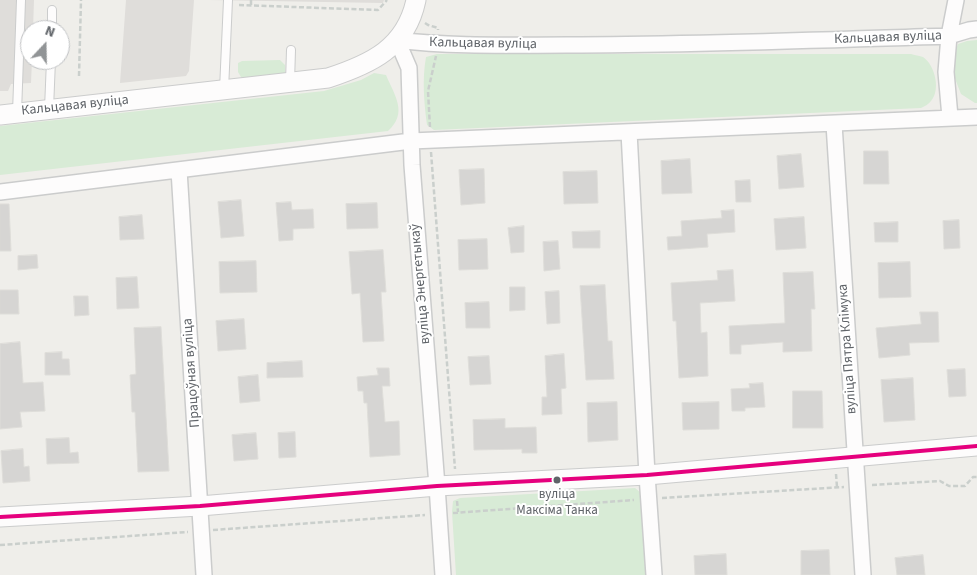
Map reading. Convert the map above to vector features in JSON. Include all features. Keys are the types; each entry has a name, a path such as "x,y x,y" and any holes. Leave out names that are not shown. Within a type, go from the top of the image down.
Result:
{"street":[{"path":"398,40 413,17 416,0"},
{"path":"950,117 946,72 949,36 956,0"},
{"name":"Кальцавая вуліца","path":"8,114 328,78 351,70 384,53 398,40 438,43 661,45 949,36 977,29"},
{"name":"вуліца Энергетыкаў","path":"398,40 409,68 412,165 446,485 439,514 443,575"},
{"path":"0,192 411,141 977,117"},
{"name":"вуліца Пятра Клімука","path":"834,124 863,575"},
{"path":"629,132 654,575"},
{"name":"Працоўная вуліца","path":"179,170 204,575"},
{"path":"0,517 200,506 446,485 647,475 977,446"}],"lane":[{"path":"8,114 21,0"},
{"path":"224,90 228,2"},
{"path":"52,10 52,20"},
{"path":"290,82 291,50"},
{"path":"49,109 51,70"}],"path":[{"path":"79,76 81,0"},
{"path":"251,0 251,5"},
{"path":"228,2 251,5 378,10 388,0"},
{"path":"424,19 424,23 428,26 438,28 438,43 428,91 430,141 446,485 458,512"},
{"path":"0,545 857,486 940,481 949,486 964,486 974,477 977,477"}],"shaded area":[{"path":"0,0 34,0 33,20 20,20 20,70 32,70 31,83 11,84 8,91 0,91"},
{"path":"126,0 194,0 189,71 186,76 120,83"},
{"path":"209,0 384,0 383,3"}],"green space":[{"path":"977,40 977,103 975,103 961,94 954,76 952,60 958,44"},
{"path":"437,54 911,54 923,57 931,66 935,78 936,91 930,102 921,108 434,130 427,125 424,74 426,57"},
{"path":"280,60 285,65 285,74 246,79 241,77 238,72 238,63 242,61"},
{"path":"374,73 386,75 398,104 397,118 388,131 0,175 0,126 324,91 361,80"},
{"path":"635,488 641,493 649,575 456,575 453,501 460,498"}],"building":[{"path":"864,151 888,151 889,184 864,184"},
{"path":"801,154 804,187 779,189 777,156"},
{"path":"690,159 692,193 662,194 661,161"},
{"path":"484,169 485,203 461,205 459,170"},
{"path":"597,171 598,203 564,204 563,172"},
{"path":"750,180 751,202 736,202 735,181"},
{"path":"241,200 244,236 221,238 218,202"},
{"path":"291,202 292,210 313,209 314,228 293,229 293,240 279,241 276,203"},
{"path":"377,203 378,228 347,229 346,204"},
{"path":"0,204 9,204 11,251 0,251"},
{"path":"734,210 735,232 707,234 708,247 668,250 667,237 682,236 681,221 722,218 721,211"},
{"path":"142,215 144,239 120,240 119,217"},
{"path":"804,217 806,248 776,250 774,219"},
{"path":"959,220 960,248 944,249 943,221"},
{"path":"898,222 898,242 875,242 874,223"},
{"path":"524,226 524,252 511,253 508,228"},
{"path":"600,231 600,248 573,248 572,232"},
{"path":"487,239 488,269 459,270 458,240"},
{"path":"558,241 560,269 544,271 543,242"},
{"path":"383,250 386,292 381,292 384,341 363,342 360,293 352,294 349,252"},
{"path":"37,255 38,268 18,270 18,256"},
{"path":"256,261 257,292 220,293 219,262"},
{"path":"910,262 911,297 879,298 878,263"},
{"path":"733,270 735,301 700,303 701,333 707,332 708,376 679,378 676,321 673,321 671,283 718,280 717,271"},
{"path":"813,272 815,309 811,309 812,351 783,352 783,342 741,345 741,354 730,354 729,326 785,323 783,273"},
{"path":"137,277 139,308 117,309 116,278"},
{"path":"605,285 608,341 612,341 614,379 586,380 580,286"},
{"path":"510,287 525,287 525,310 510,311"},
{"path":"0,290 18,290 19,314 0,314"},
{"path":"559,291 560,323 547,324 545,292"},
{"path":"74,296 88,296 89,315 75,316"},
{"path":"489,302 490,328 466,328 465,303"},
{"path":"920,312 938,312 939,342 909,343 910,355 879,358 876,328 921,324"},
{"path":"244,319 246,349 218,351 216,321"},
{"path":"161,327 169,471 138,472 135,412 132,412 130,375 136,374 134,328"},
{"path":"20,342 23,383 43,382 45,411 20,412 22,427 0,429 0,344"},
{"path":"62,352 62,359 69,359 70,375 45,375 45,353"},
{"path":"564,354 566,388 561,389 562,414 542,415 542,397 547,397 545,356"},
{"path":"489,356 491,384 470,385 468,357"},
{"path":"302,361 303,377 267,378 267,363"},
{"path":"377,368 389,368 390,386 382,386 385,422 399,421 400,455 370,457 367,403 364,403 363,391 358,391 357,377 378,375"},
{"path":"965,369 966,396 949,397 947,370"},
{"path":"258,375 260,401 240,403 238,377"},
{"path":"913,378 915,420 884,422 881,380"},
{"path":"763,383 765,407 745,408 745,411 732,411 731,389 750,388 749,384"},
{"path":"793,391 822,391 823,428 793,428"},
{"path":"617,402 618,440 588,442 587,403"},
{"path":"719,402 719,429 683,430 682,403"},
{"path":"505,419 505,428 536,427 537,453 522,453 522,449 474,450 473,420"},
{"path":"295,432 296,457 279,458 278,433"},
{"path":"256,433 258,459 234,461 232,435"},
{"path":"69,438 70,453 78,452 79,463 47,464 46,439"},
{"path":"23,449 24,467 29,466 30,481 3,483 1,451"},
{"path":"829,550 830,575 801,575 801,551"},
{"path":"726,554 727,575 695,575 694,556"},
{"path":"923,555 925,575 897,575 895,558"}],"transit line":[{"path":"0,517 200,506 437,486 647,475 977,446"}],"place":[{"name":"вуліца Максіма Танка","path":"557,480"}]}
